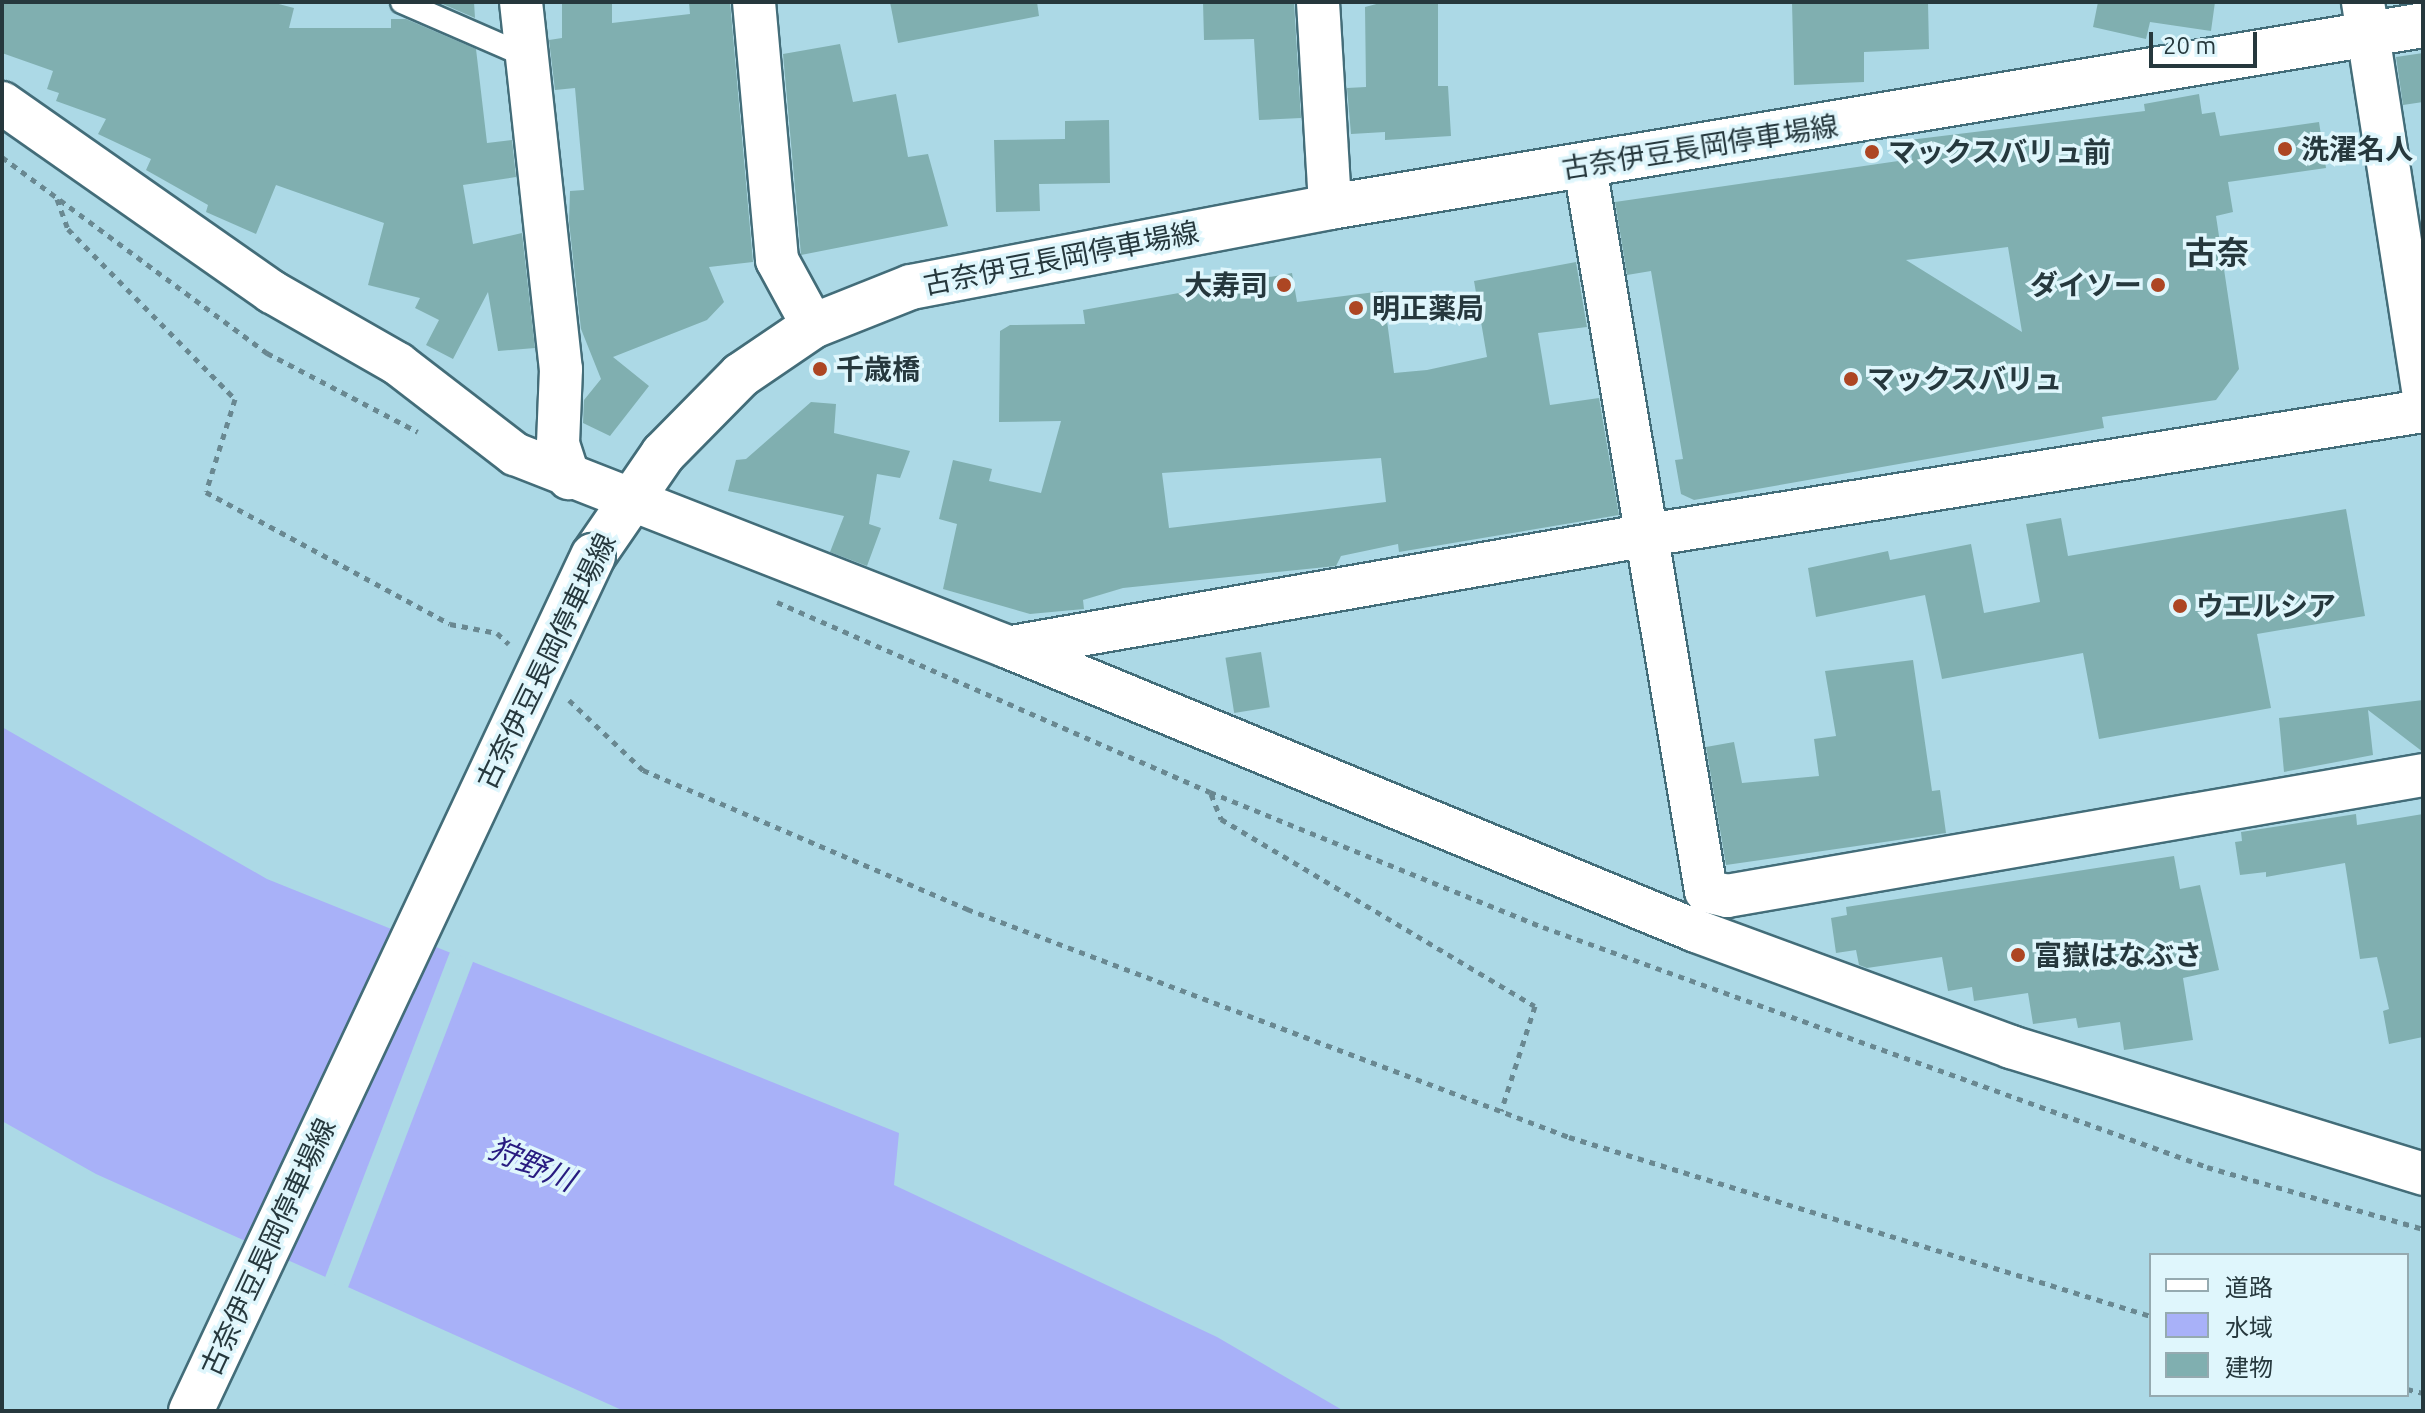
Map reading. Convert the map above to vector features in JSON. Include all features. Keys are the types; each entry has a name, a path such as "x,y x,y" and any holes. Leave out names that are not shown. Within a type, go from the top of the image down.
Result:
{"main road":[{"name":"古奈伊豆長岡停車場線","path":"191,1411 593,556 663,454 741,375 813,326 960,274 1330,207 1585,167 2364,19 2423,25"}],"street":[{"path":"521,2 561,369 558,444 569,478"},
{"path":"754,2 777,260 813,326"},
{"path":"1318,2 1330,207"},
{"path":"2364,19 2423,389"},
{"path":"2,103 272,292 398,364 515,454 569,478 1008,647 1696,931 2011,1047 2423,1174"},
{"path":"1585,167 1706,891 1727,896 2423,775"},
{"path":"1008,647 1648,535 2423,411"}],"lane":[{"path":"402,2 526,56"}],"path":[{"path":"2,157 267,353 429,438"},
{"path":"57,198 68,229 235,399 206,492 450,624 497,633 519,654"},
{"path":"766,597 1210,792 1543,927 2133,1140 2423,1229"},
{"path":"564,696 643,770 967,909 1501,1111 2149,1315"},
{"path":"1210,792 1221,819 1535,1006 1501,1111"}],"water":[{"name":"狩野川","path":"2,727 267,879 899,1133 894,1185 1217,1337 1344,1411 624,1411 96,1174 2,1121"}],"pier":[{"path":"450,952 473,961 347,1290 324,1281"}],"building":[{"path":"2,2 271,2 294,8 289,28 391,28 391,19 406,19 476,49 487,143 512,140 516,177 463,185 473,244 522,233 535,348 498,351 488,292 453,359 426,345 439,320 415,308 420,298 368,285 384,223 276,185 256,234 206,212 208,205 146,170 151,159 98,134 106,119 56,101 59,93 47,89 53,71 2,53"},
{"path":"438,2 474,2 475,18"},
{"path":"562,2 612,2 612,23 690,14 689,2 730,2 753,262 709,267 724,302 707,320 613,357 649,386 610,436 583,423 584,400 601,379 581,329 569,222 570,191 584,190 575,88 555,90 549,40 562,38"},
{"path":"890,2 1037,2 1039,16 898,43"},
{"path":"1203,2 1294,2 1301,118 1259,120 1254,39 1204,40"},
{"path":"1384,2 1438,2 1438,86 1448,86 1451,136 1385,140 1385,132 1351,134 1347,88 1366,87 1365,7"},
{"path":"1792,2 1928,2 1929,49 1864,52 1864,82 1794,85"},
{"path":"2098,2 2215,2 2211,31 2150,22 2146,39 2093,27"},
{"path":"840,44 853,102 896,94 908,157 928,154 948,226 801,255 783,54"},
{"path":"2423,53 2423,102 2403,105 2396,57"},
{"path":"2199,94 2202,114 2215,112 2220,136 2319,122 2326,168 2228,182 2233,212 2216,216 2239,369 2216,400 2102,417 2104,428 1694,500 1681,494 1675,460 1683,459 1651,271 1627,275 1615,202 1912,159 1909,140 2145,111 2144,104","holes":["2008,247 2022,332 1906,260"]},
{"path":"1109,120 1110,183 1039,184 1040,211 996,212 994,140 1065,139 1065,121"},
{"path":"1576,262 1587,327 1538,333 1550,405 1599,398 1619,515 1399,552 1398,544 1341,556 1336,566 1123,588 1083,600 1084,609 1030,614 943,589 957,524 939,519 953,460 992,469 989,481 1041,493 1061,421 999,422 1000,331 1010,325 1085,324 1083,310 1292,273 1297,302 1383,291 1394,373 1427,370 1487,357 1474,281","holes":["1381,458 1386,502 1169,528 1162,473"]},
{"path":"811,402 836,404 834,433 910,451 900,478 877,474 869,524 881,528 867,566 830,552 844,516 728,491 736,460 746,459"},
{"path":"2346,509 2365,616 2257,634 2271,708 2099,739 2083,653 1942,679 1925,595 1816,617 1808,568 1888,551 1890,560 1971,544 1984,613 2040,602 2026,524 2061,518 2068,556"},
{"path":"1261,652 1270,707 1234,713 1225,658"},
{"path":"1913,660 1932,791 1940,790 1946,833 1726,865 1706,747 1734,742 1742,783 1819,776 1814,739 1836,736 1825,671"},
{"path":"2423,700 2423,752 2368,710 2373,755 2284,772 2279,718"},
{"path":"2356,814 2357,825 2423,814 2423,1037 2389,1044 2383,1011 2389,1009 2377,957 2360,959 2345,863 2266,877 2266,872 2240,875 2235,842 2242,841 2241,832"},
{"name":"富嶽はなぶさ","path":"2174,856 2180,889 2200,885 2219,970 2183,978 2193,1040 2124,1050 2120,1022 2078,1028 2076,1018 2033,1024 2028,993 1974,1001 1972,987 1948,991 1942,957 1867,968 1859,965 1856,950 1836,953 1831,918 1847,915 1846,907"}],"place":[{"name":"洗濯名人","path":"2285,149"},
{"name":"マックスバリュ前","path":"1872,152"},
{"name":"大寿司","path":"1284,285"},
{"name":"ダイソー","path":"2158,285"},
{"name":"明正薬局","path":"1356,308"},
{"name":"千歳橋","path":"820,369"},
{"name":"マックスバリュ","path":"1851,379"},
{"name":"ウエルシア","path":"2180,606"},
{"name":"富嶽はなぶさ","path":"2018,955"}],"district":[{"name":"古奈","path":"2217,252"}]}
